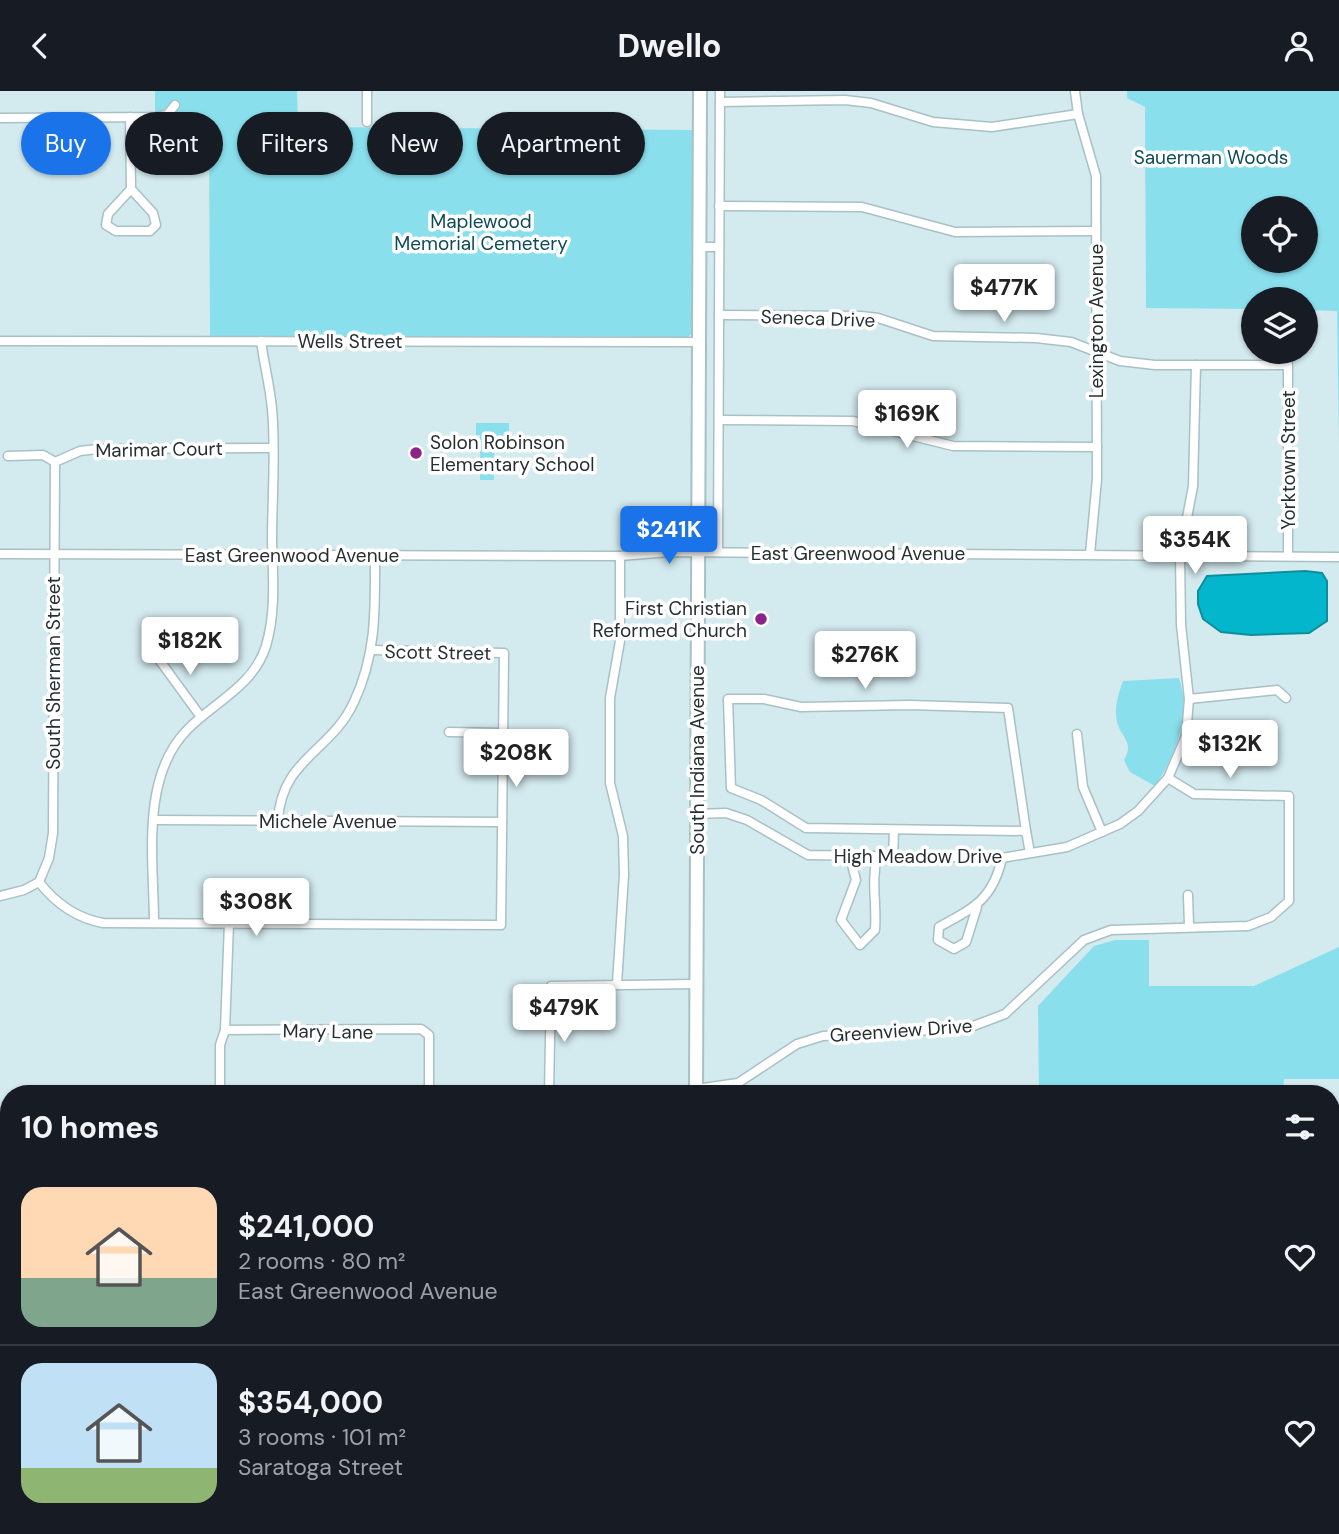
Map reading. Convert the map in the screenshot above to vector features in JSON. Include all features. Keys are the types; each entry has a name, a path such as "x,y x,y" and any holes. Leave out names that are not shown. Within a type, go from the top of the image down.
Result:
{"main road":[{"name":"South Indiana Avenue","path":"696,1085 699,91"}],"street":[{"path":"367,91 367,112"},
{"path":"718,552 720,91"},
{"name":"Lexington Avenue","path":"1075,91 1077,114 1096,176 1097,479 1090,554"},
{"path":"720,102 845,100 871,103 933,122 992,127 1077,114"},
{"path":"170,112 175,105"},
{"path":"0,118 125,117"},
{"path":"131,175 131,189 156,217 156,225 150,231 116,231 106,225 108,214 131,189"},
{"path":"719,206 862,207 955,232 1096,231"},
{"path":"699,247 719,247"},
{"name":"Seneca Drive","path":"719,315 860,316 878,318 933,336 1053,340 1096,351 1120,361 1196,365 1289,365"},
{"name":"Wells Street","path":"0,341 699,342"},
{"path":"153,923 154,820 159,780 165,762 186,730 234,693 253,672 265,648 273,611 272,411 261,341"},
{"name":"High Meadow Drive","path":"696,814 726,813 747,820 808,855 1002,858 1067,847 1102,832 1138,811 1168,778 1186,736 1189,699 1181,625 1180,555 1193,486 1196,365"},
{"name":"Yorktown Street","path":"1288,557 1289,365"},
{"path":"719,420 853,421 953,446 1097,447"},
{"name":"Marimar Court","path":"55,462 80,451 97,449 272,448"},
{"path":"8,456 43,455 55,462"},
{"name":"South Sherman Street","path":"39,882 49,858 53,833 55,462"},
{"name":"East Greenwood Avenue","path":"0,554 620,556 718,552 1339,557"},
{"path":"278,821 284,786 336,729 353,704 373,650 375,555"},
{"path":"617,984 624,875 623,836 610,783 610,710 620,641 620,556"},
{"name":"Scott Street","path":"373,650 504,653 502,733"},
{"path":"155,655 201,717"},
{"path":"1189,699 1276,690 1286,698"},
{"path":"1026,831 806,828 761,800 731,788 728,699 764,699 801,707 910,705 1008,708 1030,853"},
{"path":"0,896 24,890 39,882 54,900 85,920 103,923 501,925 502,733 449,732"},
{"path":"1077,734 1083,787 1102,832"},
{"name":"Greenview Drive","path":"728,1085 738,1083 797,1044 823,1036 968,1028 991,1022 1020,1003 1084,940 1111,930 1248,926 1271,916 1289,901 1289,796 1194,794 1168,778"},
{"name":"Michele Avenue","path":"154,820 502,822"},
{"path":"893,857 894,831"},
{"path":"850,857 856,880 841,920 860,945 875,930 877,907 872,879 877,857"},
{"path":"977,907 939,926 938,940 954,949 966,942 977,907 997,879 1002,858"},
{"path":"1188,895 1189,926"},
{"path":"220,1085 220,1045 225,1030 229,923"},
{"path":"549,1085 551,986 696,984"},
{"name":"Mary Lane","path":"225,1030 421,1029 429,1035 429,1085"}],"green space":[{"name":"Maplewood Memorial Cemetery","path":"155,91 297,91 298,112 237,112 237,175 353,175 353,127 367,128 367,175 463,175 463,128 477,128 477,175 645,175 645,130 692,130 693,332 688,337 210,336 209,175 223,175 223,112 155,112"},
{"name":"Sauerman Woods","path":"1127,91 1339,91 1339,443 1337,311 1318,310 1318,287 1241,287 1241,309 1146,308 1145,107 1127,98"},
{"path":"476,423 509,423 509,450 494,450 494,480 480,480 480,435 476,435"},
{"path":"1179,678 1184,706 1179,735 1169,762 1155,786 1130,772 1124,760 1128,745 1117,719 1118,697 1123,681"},
{"path":"1115,940 1149,940 1149,986 1254,986 1339,947 1339,1079 1284,1079 1284,1085 1039,1085 1038,1006 1094,946"}],"shaded area":[{"path":"1305,571 1322,573 1327,581 1327,621 1309,633 1251,635 1221,632 1203,619 1198,604 1198,591 1207,576"}],"place":[{"name":"Solon Robinson Elementary School","path":"416,453"},
{"name":"First Christian Reformed Church","path":"761,619"}]}
